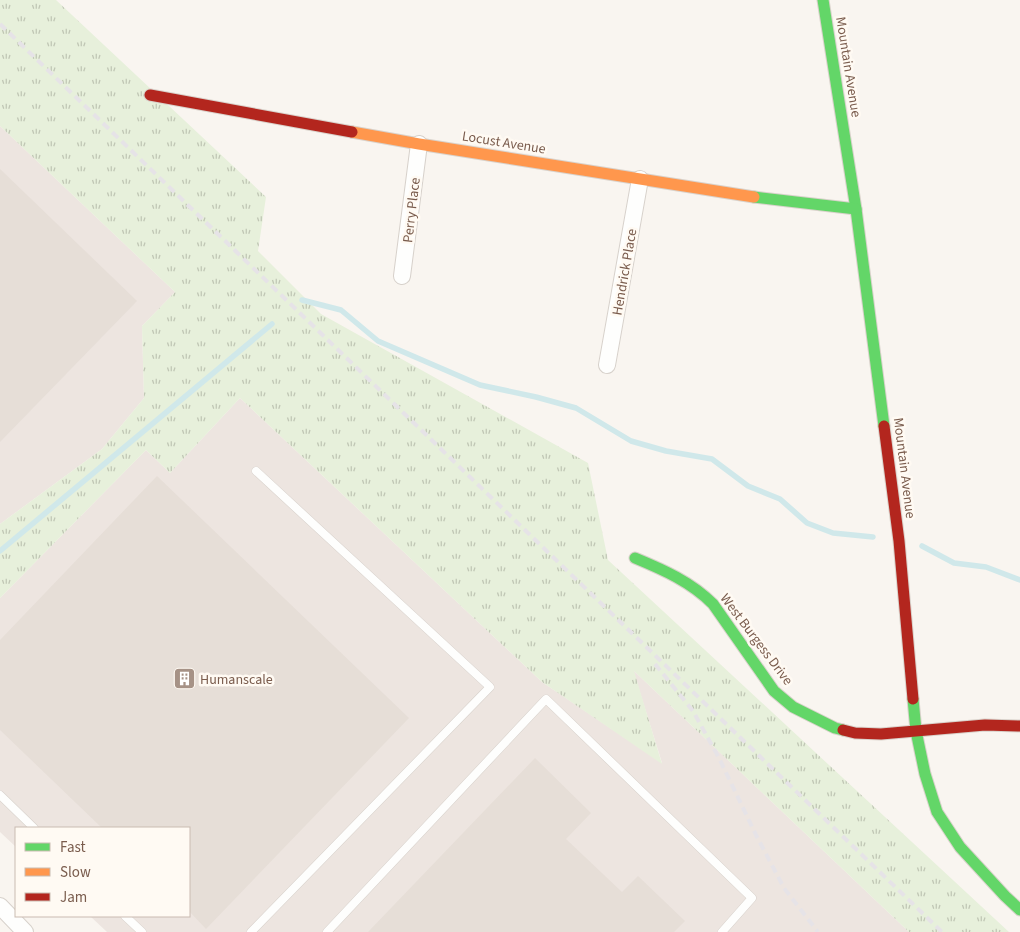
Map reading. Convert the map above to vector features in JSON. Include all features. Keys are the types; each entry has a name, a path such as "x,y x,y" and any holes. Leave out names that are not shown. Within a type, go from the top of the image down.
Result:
{"street":[{"name":"Mountain Avenue","path":"823,0 856,209 899,541 916,730 925,774 937,812 960,847 1020,910"},
{"name":"Locust Avenue","path":"150,94 419,144 749,196 856,209"},
{"name":"Perry Place","path":"402,276 419,144"},
{"name":"Hendrick Place","path":"608,365 640,179"},
{"name":"West Burgess Drive","path":"635,558 695,587 705,595 774,691 793,707 835,728 855,733 881,734 985,725 1020,726"},
{"path":"0,906 25,932"}],"lane":[{"path":"251,932 490,687 256,471"},
{"path":"327,932 546,700 752,898 722,932"},
{"path":"0,795 33,827"},
{"path":"126,917 142,932"}],"shaded area":[{"path":"0,126 175,292 142,326 144,398 102,449 0,524"},
{"path":"240,398 542,682 662,763 633,670 909,932 107,932 91,917 190,917 190,827 15,827 15,846 0,832 0,598 146,450 170,473"}],"green space":[{"path":"0,0 56,0 266,197 258,251 321,314 588,463 608,560 1009,932 909,932 634,671 662,764 542,682 240,398 170,473 146,450 0,598 0,524 102,449 144,398 142,326 175,292 0,126"}],"building":[{"path":"0,169 137,301 0,442"},
{"name":"Humanscale","path":"157,476 409,718 206,929 190,912 190,827 101,827 0,730 0,640"},
{"path":"535,758 591,813 566,839 622,892 638,876 685,921 674,932 368,932"}],"waterway":[{"path":"302,300 341,310 378,341 480,385 576,408 631,441 666,451 712,459 748,486 780,499 807,523 833,533 873,537"},
{"path":"0,551 272,324"},
{"path":"922,546 954,563 986,567 1020,580"}],"railway":[{"path":"0,24 942,932"},
{"path":"655,664 693,711 719,758 784,888 818,932"}],"traffic: fast":[{"path":"823,0 856,209 884,426"},
{"path":"754,197 856,209"},
{"path":"635,558 677,577 705,596 713,604 774,691 793,707 835,728 843,730"},
{"path":"913,699 916,731 925,774 937,812 960,847 1020,910"}],"traffic: slow":[{"path":"352,132 754,197"}],"traffic: jam":[{"path":"150,95 352,132"},
{"path":"884,426 899,541 913,699"},
{"path":"843,730 855,733 881,734 985,725 1020,726"}],"place":[{"name":"Humanscale","path":"184,679"}]}
